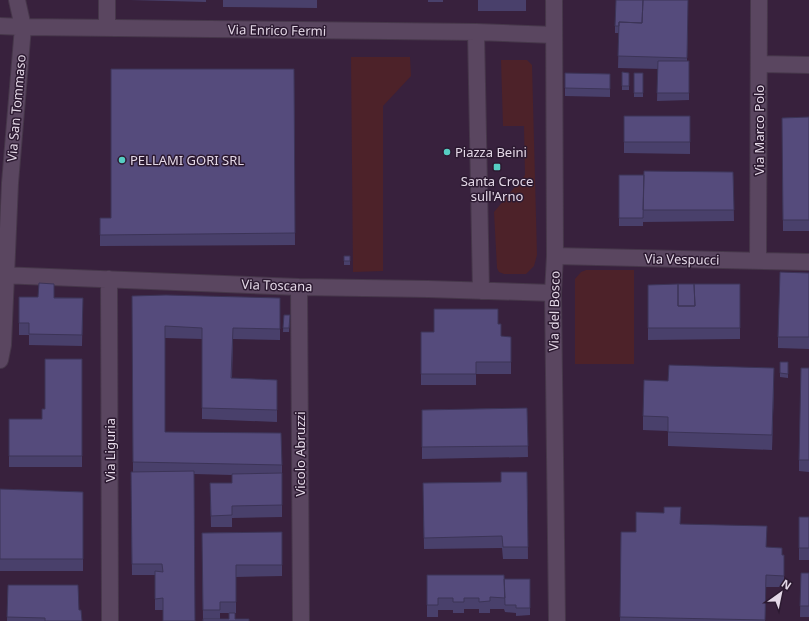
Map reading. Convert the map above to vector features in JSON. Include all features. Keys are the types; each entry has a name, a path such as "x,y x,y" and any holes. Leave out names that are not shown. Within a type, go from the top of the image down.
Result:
{"street":[{"name":"Via San Tommaso","path":"0,360 3,344 5,183 23,27 17,0"},
{"path":"107,0 107,28"},
{"name":"Via del Bosco","path":"554,0 555,256 553,293 557,621"},
{"name":"Via Marco Polo","path":"758,261 759,0"},
{"name":"Via Enrico Fermi","path":"0,26 554,34"},
{"path":"476,32 481,291"},
{"path":"759,64 809,65"},
{"name":"Via Vespucci","path":"555,256 809,262"},
{"name":"Via Toscana","path":"3,275 299,287 553,293"},
{"name":"Via Liguria","path":"109,279 110,621"},
{"name":"Vicolo Abruzzi","path":"299,287 301,621"}],"shaded area":[{"path":"0,0 809,0 809,621 0,621"},
{"path":"351,57 410,57 411,76 383,106 383,271 353,272"},
{"path":"501,60 527,60 532,65 537,255 534,266 526,274 504,274 499,272 497,268 494,212 525,175 524,126 503,126"},
{"path":"586,270 634,270 634,364 575,364 575,279 581,272"}],"building":[{"path":"616,0 643,0 642,23 619,22 619,26 615,26"},
{"path":"643,0 688,0 687,58 618,56 619,22 642,23"},
{"path":"658,61 689,61 689,93 657,93"},
{"path":"111,69 294,69 295,233 100,235 100,218 111,218"},
{"path":"622,72 629,73 629,86 622,86"},
{"path":"565,73 610,74 610,89 565,88"},
{"path":"634,73 643,73 643,93 634,93"},
{"path":"624,116 690,116 690,142 624,142"},
{"path":"809,117 809,220 783,220 782,118"},
{"path":"644,171 733,172 734,210 643,210"},
{"path":"619,175 644,175 643,218 619,218"},
{"path":"344,256 350,256 350,261 344,261"},
{"path":"780,272 809,273 809,337 778,337"},
{"path":"39,283 54,284 54,298 83,298 82,335 29,334 29,323 19,323 19,297 38,297"},
{"path":"678,284 678,306 695,306 694,284 740,284 740,328 648,328 648,285"},
{"path":"678,284 694,284 695,306 678,306"},
{"path":"166,295 280,298 280,329 233,328 231,378 277,380 277,410 202,408 202,328 165,326 165,432 281,433 282,465 133,462 132,296"},
{"path":"434,309 498,309 498,324 501,324 501,336 511,337 511,362 476,362 476,374 421,374 421,332 434,332"},
{"path":"284,315 290,315 289,328 283,328"},
{"path":"45,359 82,359 82,456 9,456 9,419 42,419 42,409 45,409"},
{"path":"780,362 788,362 788,374 780,373"},
{"path":"669,365 774,368 772,435 668,432 668,417 643,416 644,380 668,381"},
{"path":"801,368 809,368 809,460 799,460"},
{"path":"527,408 528,446 422,447 422,410"},
{"path":"194,471 195,621 163,621 163,598 155,599 155,571 163,572 162,564 132,564 131,472"},
{"path":"501,472 527,472 528,547 503,547 502,536 424,538 423,483 501,482"},
{"path":"282,473 282,505 232,506 232,515 211,516 210,483 232,483 232,474"},
{"path":"0,489 83,492 83,559 0,559"},
{"path":"664,507 681,507 680,524 767,526 766,547 782,548 782,555 784,555 784,576 766,575 765,620 620,617 621,532 636,532 636,512 664,513"},
{"path":"799,517 809,517 809,548 799,548"},
{"path":"282,532 282,565 236,565 236,602 220,602 220,610 203,610 202,533"},
{"path":"801,573 809,573 809,606 800,606"},
{"path":"427,575 504,575 505,598 490,597 490,601 479,602 479,598 464,598 464,602 453,602 453,598 438,598 438,605 427,605"},
{"path":"504,579 530,579 530,608 516,608 516,605 505,605"},
{"path":"8,585 78,585 79,610 81,610 82,621 45,621 45,618 7,617"},
{"path":"229,613 235,613 235,619 249,619 249,621 203,621 203,619 229,619"}],"place":[{"name":"Piazza Beini","path":"447,152"},
{"name":"PELLAMI GORI SRL","path":"122,160"},
{"name":"Santa Croce sull'Arno","path":"497,167"}]}
